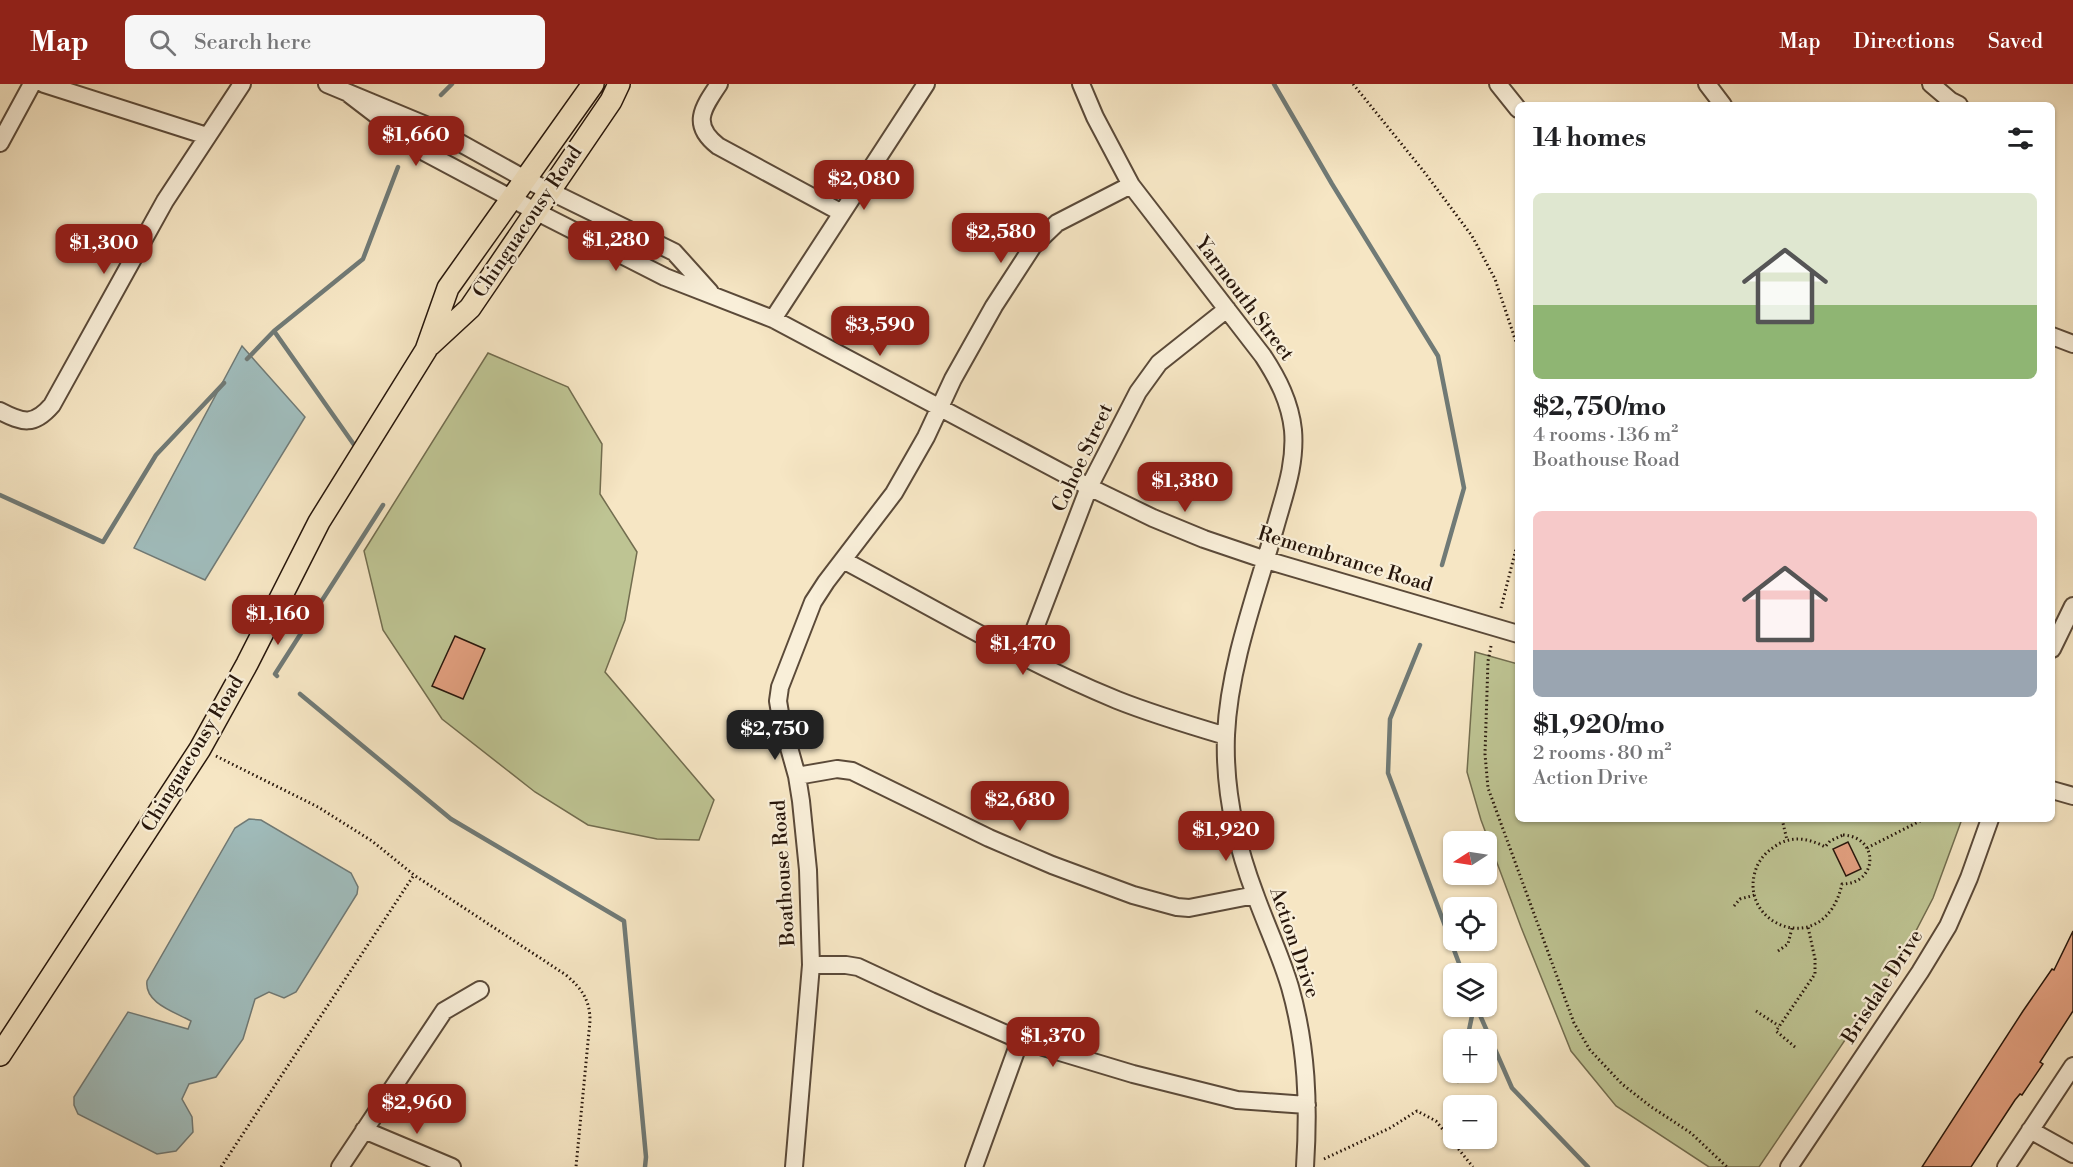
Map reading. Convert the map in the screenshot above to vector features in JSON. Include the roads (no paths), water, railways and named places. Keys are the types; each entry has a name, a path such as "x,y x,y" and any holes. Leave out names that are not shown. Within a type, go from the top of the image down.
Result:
{"main road":[{"name":"Chinguacousy Road","path":"0,1055 200,749 247,664 319,522 426,350 448,288 592,84"},
{"name":"Chinguacousy Road","path":"426,350 470,308 611,101 619,84"}],"street":[{"path":"0,143 32,84"},
{"path":"44,84 207,136"},
{"path":"0,411 16,420 26,421 39,418 52,405 165,201 242,84"},
{"name":"Remembrance Road","path":"327,84 435,129 525,179 674,252 712,294"},
{"path":"719,84 702,114 702,127 707,138 718,147 842,213"},
{"path":"773,319 926,84"},
{"name":"Yarmouth Street","path":"1081,84 1095,117 1131,185 1274,373 1290,410 1293,457 1290,478 1266,560"},
{"path":"1498,84 1515,105"},
{"path":"1707,84 1721,102"},
{"path":"1931,84 1953,102"},
{"name":"Remembrance Road","path":"349,94 426,153 535,212 665,277 773,319 939,408 1153,518 1204,539 1266,560 1515,632"},
{"name":"Boathouse Road","path":"794,1167 811,965 808,870 801,801 797,776 781,719 778,701 780,687 813,602 894,493 926,437 953,379 994,306 1033,246 1057,223 1131,185"},
{"name":"Cohoe Street","path":"1024,657 1089,486 1138,392 1159,363 1227,309"},
{"path":"2055,337 2073,344"},
{"path":"843,560 1024,657 1117,700 1226,735"},
{"name":"Action Drive","path":"1266,560 1237,664 1226,735 1229,789 1233,821 1242,858 1289,984 1297,1013 1304,1049 1307,1105 1305,1167"},
{"path":"2055,643 2073,606"},
{"path":"797,776 837,770 852,771 999,842 1103,885 1162,904 1189,908 1255,895"},
{"path":"2055,791 2073,796"},
{"name":"Brisdale Drive","path":"1790,1167 1920,972 1948,926 1969,878 1989,822"},
{"path":"811,965 858,967 1020,1040 1173,1086 1237,1100 1307,1105"},
{"path":"340,1167 444,1011 480,990"},
{"path":"975,1167 1020,1040"},
{"path":"2006,1167 2073,1066"},
{"path":"364,1130 452,1167"},
{"path":"2030,1130 2073,1154"}],"water":[{"path":"242,346 305,417 205,580 134,548"},
{"path":"249,819 261,820 351,873 358,887 357,894 296,992 284,998 269,992 255,999 243,1039 216,1077 189,1084 182,1099 192,1117 193,1132 176,1151 157,1154 78,1114 74,1105 74,1097 128,1012 188,1029 191,1021 155,1001 147,989 147,981 235,828"}],"waterway":[{"path":"441,95 452,84"},
{"path":"1274,84 1332,184 1438,356 1464,488 1442,565"},
{"path":"247,359 274,331 363,259 398,167"},
{"path":"274,331 357,449"},
{"path":"0,495 103,542 156,455 224,383"},
{"path":"277,676 275,674 383,505"},
{"path":"1420,645 1390,719 1388,773 1459,963"},
{"path":"300,694 451,819 624,921 646,1157 645,1167"},
{"path":"1469,1029 1472,1017"},
{"path":"1481,1017 1512,1088 1588,1167"}]}
